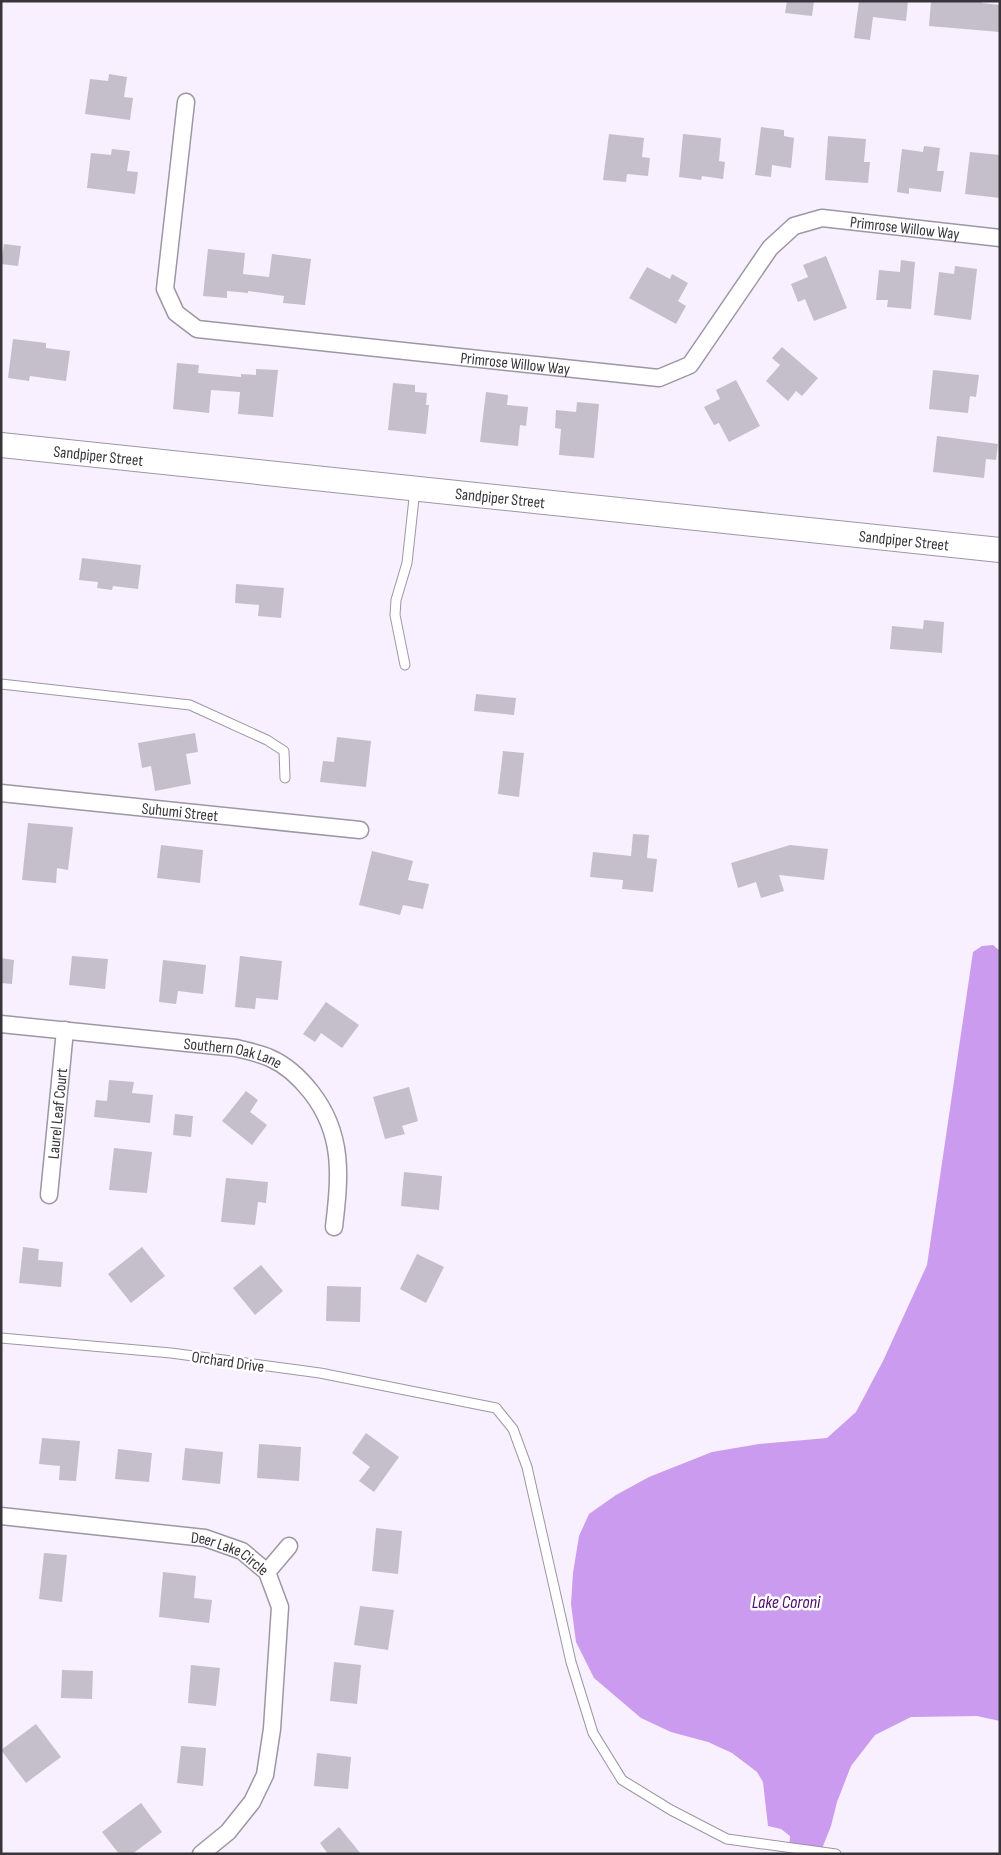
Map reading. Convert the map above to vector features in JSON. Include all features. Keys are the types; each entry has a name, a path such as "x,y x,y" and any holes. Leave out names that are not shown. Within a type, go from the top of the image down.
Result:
{"street":[{"name":"Primrose Willow Way","path":"186,102 166,290 176,313 197,329 659,378 690,366 770,248 794,226 822,218 1000,238"},
{"name":"Sandpiper Street","path":"1,445 1000,550"},
{"name":"Suhumi Street","path":"1,793 360,830"},
{"name":"Southern Oak Lane","path":"1,1024 236,1048 270,1058 300,1077 320,1104 333,1130 339,1160 339,1188 334,1227"},
{"name":"Laurel Leaf Court","path":"49,1195 65,1030"},
{"name":"Deer Lake Circle","path":"1,1516 206,1538 242,1551 267,1572 280,1606 272,1729 265,1775 252,1802 228,1832 201,1854"},
{"path":"267,1572 289,1546"}],"lane":[{"path":"405,665 394,615 396,600 407,563 415,488"},
{"path":"1,684 190,705 267,740 284,752 285,778"},
{"name":"Orchard Drive","path":"1,1338 171,1353 320,1373 454,1398 496,1408 513,1429 527,1467 571,1662 593,1733 622,1780 671,1810 727,1839 832,1853"}],"water":[{"name":"Lake Coroni","path":"993,945 1000,951 1000,1721 977,1716 911,1717 875,1735 851,1766 823,1846 823,1854 789,1854 790,1836 781,1829 768,1826 763,1782 757,1772 732,1753 708,1742 671,1732 641,1718 594,1678 576,1642 571,1604 573,1573 579,1536 589,1514 616,1495 649,1477 712,1452 759,1444 827,1438 856,1412 883,1361 927,1265 973,952 982,946"}],"building":[{"path":"787,1 814,1 812,16 785,13"},
{"path":"859,1 908,1 906,21 873,17 870,40 854,38"},
{"path":"931,1 982,1 982,3 1000,5 1000,32 929,26"},
{"path":"109,74 127,77 124,97 133,98 130,120 85,114 90,79 108,81"},
{"path":"761,127 784,130 784,136 794,138 791,168 772,165 771,177 755,175"},
{"path":"609,134 644,138 642,157 650,158 648,176 627,174 626,182 603,180"},
{"path":"683,134 721,138 719,161 725,162 723,179 702,176 701,180 679,177"},
{"path":"828,136 866,139 864,162 870,162 868,183 825,180"},
{"path":"924,146 940,148 937,171 944,171 941,192 909,188 909,194 897,192 902,149 923,152"},
{"path":"112,149 130,151 127,171 138,172 135,194 87,188 91,153 111,155"},
{"path":"970,152 1000,155 1000,198 965,194"},
{"path":"4,244 21,246 18,266 1,264"},
{"path":"208,249 245,253 243,274 269,277 272,254 311,259 305,305 283,303 284,296 248,291 248,293 227,291 227,298 203,296"},
{"path":"826,256 847,308 814,321 805,299 798,302 791,284 808,277 803,265"},
{"path":"901,260 915,262 911,309 887,307 888,300 876,300 879,270 900,272"},
{"path":"955,266 977,269 971,320 934,315 939,272 954,274"},
{"path":"647,267 670,279 672,274 688,283 678,301 686,306 676,324 629,298"},
{"path":"13,339 46,343 46,348 70,351 66,381 30,376 29,381 8,378"},
{"path":"782,347 818,378 802,396 796,391 788,401 766,381 780,365 772,358"},
{"path":"177,363 199,365 198,373 241,377 241,374 256,375 256,369 278,370 273,417 238,414 240,392 211,390 209,413 173,409"},
{"path":"933,370 979,375 976,397 970,396 968,413 929,409"},
{"path":"736,380 760,426 729,442 719,423 714,425 704,407 720,399 716,390"},
{"path":"393,383 415,385 415,392 427,393 426,405 429,405 426,434 388,430"},
{"path":"486,392 508,395 507,405 528,407 526,426 520,425 518,446 480,442"},
{"path":"577,402 599,404 594,458 559,455 561,429 555,428 556,410 576,412"},
{"path":"937,436 998,444 996,460 986,459 984,478 933,472"},
{"path":"82,558 141,565 138,589 113,586 112,590 97,588 98,582 79,580"},
{"path":"236,584 284,588 281,618 258,616 259,605 235,603"},
{"path":"924,620 944,622 942,653 890,649 892,626 923,629"},
{"path":"476,694 516,698 514,715 474,711"},
{"path":"195,733 198,752 186,754 191,784 155,791 151,766 142,768 138,743"},
{"path":"337,737 371,741 366,787 320,782 323,761 334,762"},
{"path":"503,751 524,753 519,797 498,794"},
{"path":"28,823 73,827 68,870 57,868 56,883 22,880"},
{"path":"633,834 649,835 647,858 657,859 653,892 622,889 623,880 590,877 593,852 631,856"},
{"path":"161,845 203,850 200,883 157,878"},
{"path":"790,845 828,849 824,880 779,875 784,891 761,898 756,882 738,888 731,863"},
{"path":"372,851 413,861 408,880 429,884 423,909 403,905 400,915 359,905"},
{"path":"72,956 108,959 105,989 69,985"},
{"path":"240,956 282,961 278,1000 256,998 255,1009 235,1007"},
{"path":"1,958 14,960 12,984 1,983"},
{"path":"163,960 206,965 203,994 178,991 176,1004 159,1002"},
{"path":"326,1002 359,1025 342,1048 321,1033 315,1042 303,1034"},
{"path":"109,1080 134,1082 132,1093 153,1095 150,1123 94,1117 96,1100 107,1101"},
{"path":"409,1087 418,1121 402,1126 405,1134 385,1139 373,1097"},
{"path":"246,1091 258,1100 250,1112 267,1125 252,1145 222,1121"},
{"path":"175,1114 193,1116 191,1137 173,1135"},
{"path":"114,1148 152,1152 147,1193 109,1190"},
{"path":"404,1172 442,1176 439,1210 401,1206"},
{"path":"226,1178 268,1182 266,1203 258,1202 255,1225 221,1222"},
{"path":"23,1247 39,1249 38,1260 63,1262 61,1287 19,1283"},
{"path":"142,1247 165,1276 131,1303 108,1274"},
{"path":"417,1254 444,1267 426,1303 400,1289"},
{"path":"261,1265 283,1291 255,1315 233,1288"},
{"path":"327,1286 361,1287 360,1322 326,1321"},
{"path":"366,1433 399,1457 374,1492 359,1481 370,1467 352,1453"},
{"path":"42,1438 80,1441 76,1481 59,1480 60,1466 39,1464"},
{"path":"259,1444 301,1447 299,1481 257,1478"},
{"path":"185,1448 223,1452 220,1484 182,1480"},
{"path":"118,1449 152,1453 149,1482 115,1479"},
{"path":"376,1528 402,1531 398,1574 372,1571"},
{"path":"44,1553 67,1555 62,1602 39,1599"},
{"path":"163,1572 196,1576 194,1598 212,1600 209,1623 159,1617"},
{"path":"360,1606 394,1610 388,1650 354,1645"},
{"path":"334,1662 361,1665 357,1704 330,1701"},
{"path":"191,1665 220,1668 216,1706 188,1703"},
{"path":"62,1670 93,1671 92,1699 61,1698"},
{"path":"36,1724 61,1757 26,1783 1,1750"},
{"path":"181,1746 206,1748 203,1786 177,1783"},
{"path":"317,1753 351,1757 348,1789 314,1786"},
{"path":"141,1803 162,1832 132,1854 119,1854 102,1832"},
{"path":"339,1827 361,1854 328,1854 320,1843"}]}
